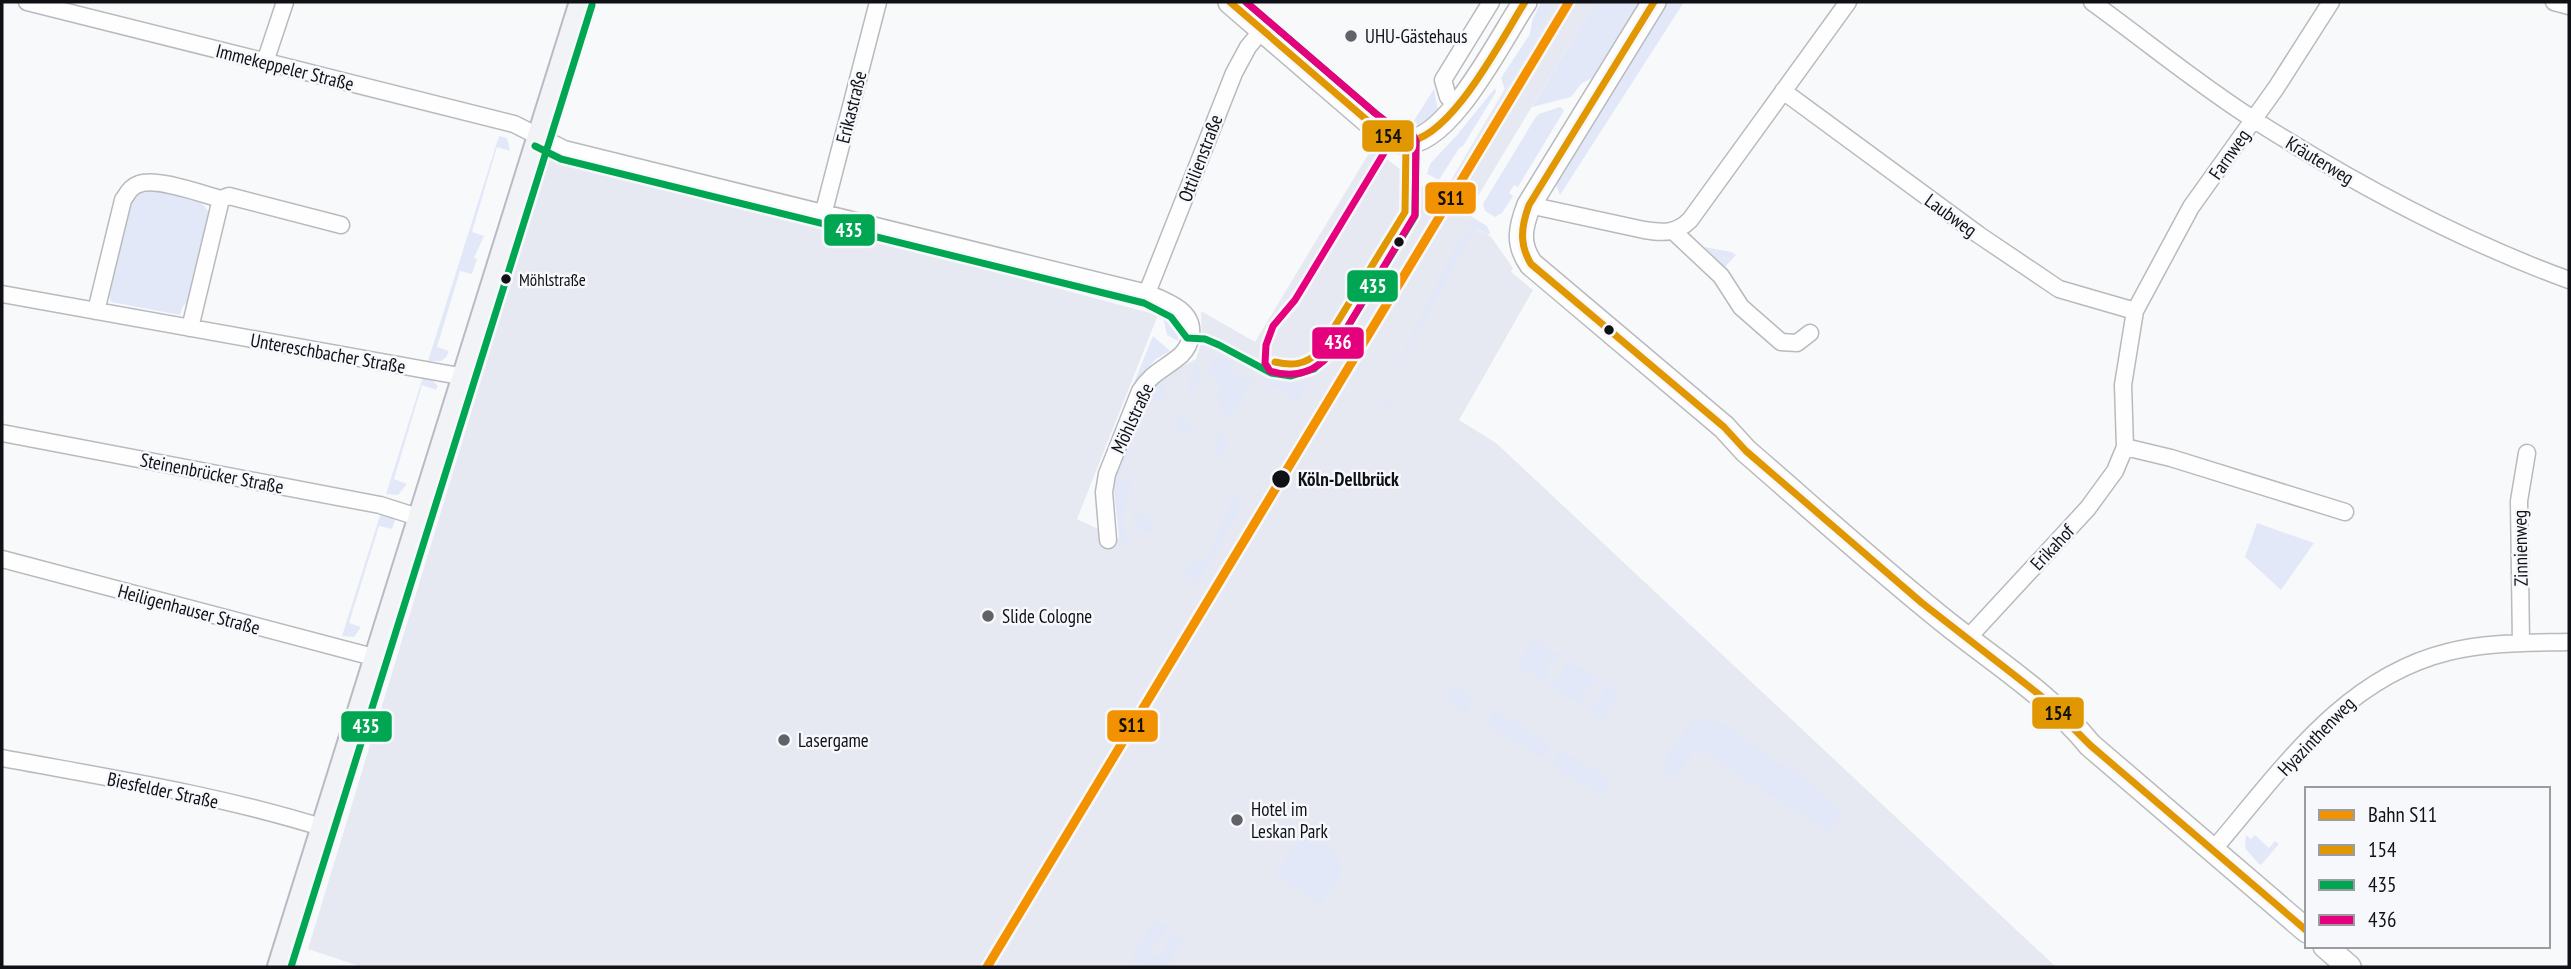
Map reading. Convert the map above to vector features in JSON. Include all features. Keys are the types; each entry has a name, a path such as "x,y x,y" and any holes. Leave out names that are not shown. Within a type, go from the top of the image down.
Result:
{"main road":[{"path":"280,967 582,2"}],"street":[{"name":"Immekeppeler Straße","path":"27,2 514,124 540,137"},
{"path":"265,62 285,2"},
{"name":"Erikastraße","path":"824,211 878,2"},
{"path":"1233,2 1368,121 1388,137 1406,142 1422,140 1431,134 1458,105 1489,62 1525,2"},
{"path":"1458,105 1448,97 1443,80 1491,2"},
{"path":"1654,2 1529,205 1521,227 1520,242 1531,264 1707,412 1746,452 2076,728 2090,745 2305,929"},
{"path":"1529,205 1644,230 1662,233 1673,231 1690,220 1847,2"},
{"name":"Kräuterweg","path":"2092,2 2254,120 2348,178 2445,228 2569,280"},
{"name":"Farnweg","path":"2135,311 2191,207 2254,120 2331,2"},
{"path":"2554,2 2569,6"},
{"name":"Ottilienstraße","path":"1147,293 1234,72 1248,47 1264,29"},
{"name":"Laubweg","path":"1783,91 1979,235 2060,289 2135,311"},
{"name":"Möhlstraße","path":"540,137 564,149 824,211 1147,293 1169,302 1183,312 1191,328 1190,341 1183,353 1147,379 1140,391 1107,474 1104,492 1108,540"},
{"path":"96,311 123,200 130,189 141,183 157,183 221,199 229,196 341,225"},
{"path":"190,328 221,199"},
{"path":"1673,231 1721,276 1741,307 1781,342 1797,343 1810,333"},
{"name":"Untereschbacher Straße","path":"2,294 466,377"},
{"name":"Erikahof","path":"1967,639 2088,508 2115,471 2125,447 2123,384 2135,311"},
{"name":"Steinenbrücker Straße","path":"2,433 380,505 421,518"},
{"path":"2125,447 2171,458 2345,512"},
{"name":"Zinnienweg","path":"2521,643 2519,501 2527,453"},
{"name":"Heiligenhauser Straße","path":"2,559 377,658"},
{"name":"Hyazinthenweg","path":"2213,850 2321,726 2372,684 2407,666 2450,651 2521,643 2569,642"},
{"name":"Biesfelder Straße","path":"2,758 118,779 275,813 324,828"},
{"path":"2327,948 2349,967"}],"shaded area":[{"path":"1541,2 1556,2 1505,90 1501,78 1530,34 1532,21"},
{"path":"1556,2 1595,2 1472,206 1472,226 1491,237 1513,268 1511,272 1533,290 1459,420 1496,443 2056,967 362,967 308,949 550,153 1158,315 1077,519 1119,539 1114,489 1116,474 1145,399 1162,377 1196,359 1202,340 1201,311 1255,342 1372,148 1440,199"},
{"path":"1595,2 1640,2 1592,78 1582,83 1571,97 1532,107"},
{"path":"1663,2 1684,2 1560,195 1555,183"},
{"path":"1495,88 1496,92 1439,180 1427,174 1430,164"},
{"path":"1434,89 1438,110 1420,126 1413,122"},
{"path":"1560,107 1564,110 1562,114 1518,187 1514,185 1509,193 1513,196 1502,213 1495,217 1485,211 1483,204 1535,118"},
{"path":"499,136 507,138 510,151 497,147 472,232 484,236 474,258 477,259 472,274 460,271 437,347 449,351 441,361 428,361"},
{"path":"148,188 192,198 205,207 209,214 189,299 180,315 111,302 106,289 128,204 135,192"},
{"path":"1472,217 1487,226 1490,233 1488,235 1476,228 1382,397 1391,403 1389,408 1378,403 1456,245 1472,226"},
{"path":"1704,247 1732,252 1736,255 1725,267"},
{"path":"1161,309 1176,319 1180,330 1178,341 1167,335"},
{"path":"1153,336 1170,351 1156,359 1133,385"},
{"path":"1220,355 1235,364 1231,371 1248,380 1251,374 1255,377 1230,419 1224,416 1215,396 1222,392 1214,374 1207,377 1213,358"},
{"path":"1196,359 1203,387 1196,385 1191,396 1189,377"},
{"path":"423,377 438,386 436,390 422,385 394,479 407,484 398,495 386,494"},
{"path":"1163,378 1166,397 1147,407 1118,481 1135,475 1123,522 1135,547 1120,540 1115,486 1126,446 1148,398"},
{"path":"1269,378 1289,385 1309,382 1297,402 1267,382"},
{"path":"1178,416 1192,426 1188,441 1183,430 1177,433 1171,420"},
{"path":"1221,428 1229,444 1221,460 1213,446"},
{"path":"1233,495 1245,503 1197,583 1179,573 1190,564 1208,557"},
{"path":"1135,505 1140,517 1148,514 1154,529 1146,534 1136,528 1133,514"},
{"path":"382,509 395,520 392,529 379,526 349,623 361,627 354,637 342,636"},
{"path":"2257,523 2314,543 2281,590 2245,557"},
{"path":"1533,638 1560,655 1546,671 1549,674 1544,682 1516,666"},
{"path":"1567,659 1599,678 1584,695 1587,697 1582,706 1550,686 1555,678 1559,679"},
{"path":"1605,682 1620,691 1603,719 1588,710 1593,701 1597,703"},
{"path":"1454,684 1475,697 1466,712 1445,699"},
{"path":"1495,710 1552,745 1543,759 1486,725"},
{"path":"1708,719 1728,726 1777,762 1798,771 1842,813 1829,833 1696,748 1676,779 1660,768 1689,723"},
{"path":"1560,749 1612,780 1603,796 1551,765"},
{"path":"2246,835 2251,839 2255,835 2269,848 2275,841 2279,844 2261,865 2245,848"},
{"path":"1308,838 1333,850 1341,861 1340,876 1321,904 1275,875 1292,848"},
{"path":"1155,920 1168,927 1160,941 1156,939 1149,951 1160,957 1172,930 1184,937 1166,967 1143,967 1131,960"}],"rail line":[{"name":"S11","path":"987,967 1569,2"}],"transit line":[{"name":"154","path":"1230,2 1376,128 1401,142 1422,137 1440,124 1457,106 1474,85 1525,2"},
{"name":"435","path":"535,146 561,159 1144,303 1171,317 1187,338 1205,339 1271,373 1291,376 1314,369 1333,351 1415,216 1416,141 1412,133 1393,127 1375,113 1246,2"},
{"name":"436","path":"1246,2 1375,113 1393,127 1412,133 1416,141 1415,215 1333,351 1320,364 1305,372 1288,374 1270,371 1265,363 1266,345 1273,326 1295,300 1387,148"},
{"name":"154","path":"1654,2 1529,205 1522,235 1524,249 1531,264 1724,427 1746,451 1922,603 2041,696 2090,745 2305,929"},
{"name":"435","path":"291,967 592,5"},
{"name":"154","path":"1275,362 1298,363 1309,360 1319,352 1405,212 1406,142"}],"place":[{"name":"UHU-Gästehaus","path":"1351,36"},
{"name":"Möhlstraße","path":"506,279"},
{"name":"Köln-Dellbrück","path":"1281,479"},
{"name":"Slide Cologne","path":"988,616"},
{"name":"Lasergame","path":"784,740"},
{"name":"Hotel im Leskan Park","path":"1237,820"}]}
